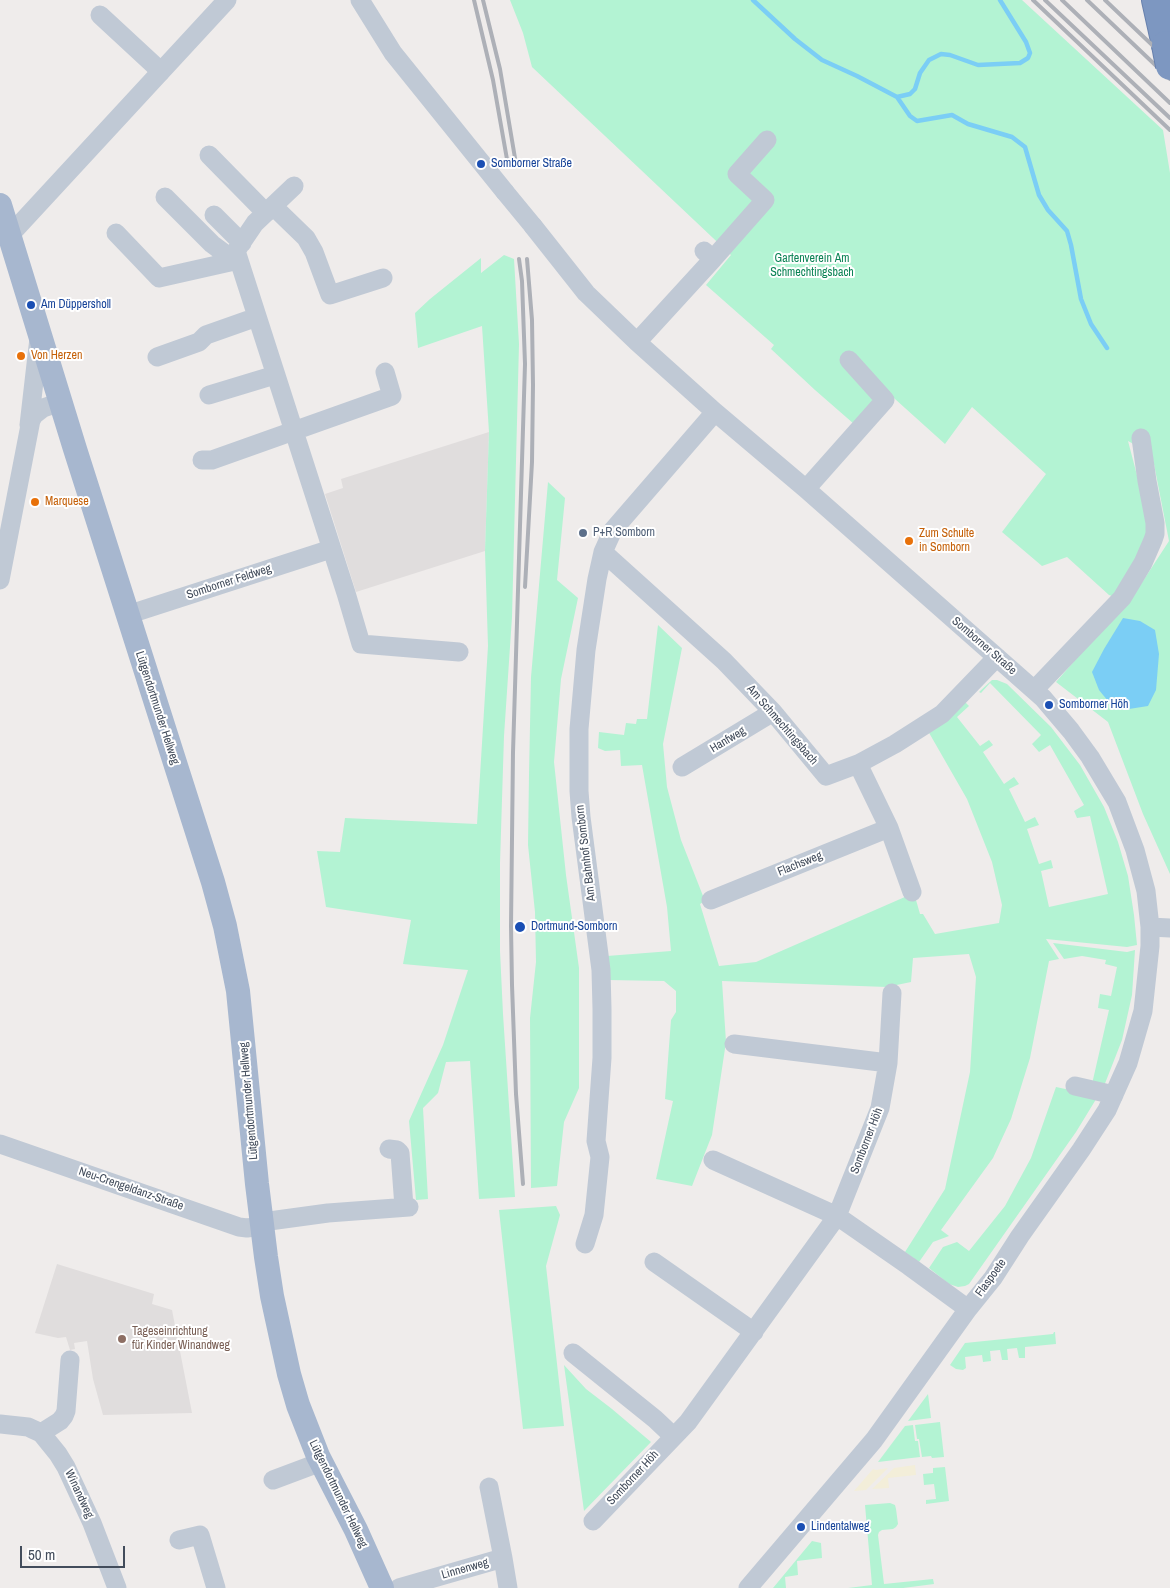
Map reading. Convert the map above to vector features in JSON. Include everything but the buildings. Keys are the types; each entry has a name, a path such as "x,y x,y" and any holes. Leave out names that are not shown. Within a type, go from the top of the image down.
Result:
{"highway":[{"path":"1156,0 1168,55"}],"main road":[{"name":"Lütgendortmunder Hellweg","path":"0,205 74,449 213,882 233,961 244,1034 262,1224 272,1296 298,1404 321,1462 356,1530 382,1588"}],"street":[{"path":"9,236 226,0"},
{"name":"Somborner Straße","path":"360,0 393,53 586,293 714,412 806,489 1035,690 1071,731 1094,763 1117,802 1126,823 1146,891 1150,928"},
{"path":"100,15 154,65 160,73"},
{"path":"637,342 708,255 765,200 737,174 767,140"},
{"path":"209,155 241,187 306,238 314,252 330,295 383,278"},
{"path":"116,233 158,278 240,251 255,223 294,186"},
{"path":"165,197 212,244 224,253 240,251"},
{"path":"214,215 240,251 257,317 361,644 459,652"},
{"path":"157,357 199,342 206,335 257,317"},
{"path":"0,580 29,426 40,332"},
{"path":"806,489 885,400 849,360"},
{"path":"202,460 212,460 392,396 385,372"},
{"path":"209,395 275,375"},
{"path":"29,426 38,410 61,402"},
{"name":"Am Bahnhof Somborn","path":"585,1244 594,1215 600,1157 596,1141 602,1058 602,1009 600,970 581,817 579,729 586,650 597,579 603,552 613,530 714,412"},
{"path":"1035,690 1122,598 1143,563 1153,540 1155,523 1141,438"},
{"name":"Somborner Feldweg","path":"127,615 331,549"},
{"name":"Am Schmechtingsbach","path":"603,552 724,661 773,712 826,776 858,764 895,744 942,714 998,657"},
{"name":"Hanfweg","path":"682,767 773,712"},
{"path":"858,764 889,828 912,892"},
{"name":"Flachsweg","path":"711,900 889,828"},
{"path":"1150,928 1170,928"},
{"name":"Flaspoete","path":"748,1588 874,1440 968,1309 993,1278 1020,1236 1099,1124 1114,1095 1134,1046 1143,1011 1150,946 1150,928"},
{"name":"Somborner Höh","path":"593,1521 688,1422 837,1216 880,1108 888,1064 892,993"},
{"path":"734,1044 888,1064"},
{"path":"1075,1086 1114,1095"},
{"name":"Neu-Crengeldanz-Straße","path":"0,1144 239,1227 247,1228 262,1224"},
{"path":"262,1224 328,1213 406,1207 400,1153 389,1148"},
{"path":"713,1160 837,1216 968,1309"},
{"path":"654,1262 754,1332"},
{"path":"574,1353 673,1436"},
{"path":"0,1424 28,1427 41,1433 60,1422 66,1411 70,1360"},
{"name":"Winandweg","path":"41,1433 58,1454 70,1476 92,1523 117,1588"},
{"path":"273,1480 321,1462"},
{"name":"Linnenweg","path":"489,1487 508,1588"},
{"path":"179,1540 200,1535 216,1588"},
{"name":"Linnenweg","path":"399,1588 503,1558"}],"shaded area":[{"path":"489,432 485,551 356,592 325,494 343,488 341,479"},
{"name":"Tageseinrichtung für Kinder Winandweg","path":"57,1264 154,1294 152,1304 172,1310 192,1413 103,1415 93,1379 87,1341 74,1343 75,1349 70,1350 66,1337 58,1338 35,1333"}],"green space":[{"name":"Gartenverein Am Schmechtingsbach","path":"510,0 1022,0 1163,130 1170,173 1170,874 1143,814 1108,722 1056,682 1141,584 1169,541 1152,454 1128,441 1149,530 1142,553 1115,597 1109,595 1067,557 1042,566 1002,532 1046,474 972,407 945,444 885,390 854,424 815,390 771,349 774,345 706,285 731,255 532,67 523,33"},
{"path":"504,255 514,259 519,344 512,617 504,736 500,863 500,951 515,1197 479,1199 470,1061 446,1062 438,1093 423,1108 428,1199 416,1200 409,1121 443,1045 468,970 403,964 411,920 326,907 317,851 340,852 345,818 477,824 488,646 485,551 489,432 482,326 418,348 415,313 481,258 481,273"},
{"path":"548,482 565,498 557,580 578,598 561,679 554,762 566,875 579,968 579,1088 564,1122 557,1186 531,1188 530,1018 536,962 535,912 528,845 531,677"},
{"path":"658,625 682,648 663,744 667,787 681,840 705,901 700,904 719,966 756,962 914,893 920,914 923,914 935,934 999,923 1002,905 992,862 967,799 928,731 965,702 969,706 957,717 980,746 989,740 993,745 983,752 1004,784 1014,777 1019,784 1009,789 1025,822 1035,817 1039,825 1027,829 1039,864 1051,860 1053,868 1041,871 1049,907 1108,894 1090,816 1077,818 1074,811 1084,805 1050,745 1039,752 1032,744 1041,735 990,683 981,693 979,692 992,680 1007,684 1051,727 1080,765 1104,807 1118,842 1128,876 1137,945 1127,947 1046,939 1059,959 1049,961 1030,1058 1011,1119 993,1158 941,1230 949,1236 933,1242 919,1262 905,1252 945,1189 970,1072 976,977 969,954 913,958 911,982 887,987 722,981 726,1042 712,1135 692,1186 656,1179 673,1101 665,1099 671,1020 676,1012 676,991 664,981 608,980 607,956 671,951 667,907 642,765 621,766 620,750 605,751 598,748 599,732 624,735 626,723 636,724 637,719 647,719"},
{"path":"1053,943 1127,952 1135,950 1132,995 1122,1040 1104,1086 1092,1084 1109,1010 1098,1008 1100,994 1111,996 1117,967 1105,964 1106,960 1082,956 1064,959"},
{"path":"1056,1087 1098,1096 1076,1132 969,1284 958,1287 949,1284 929,1268 943,1247 957,1242 969,1251 1005,1206 1031,1158"},
{"path":"556,1206 560,1215 546,1266 564,1426 523,1429 499,1210"},
{"path":"1054,1332 1056,1344 1025,1347 1025,1358 1019,1358 1017,1348 1007,1349 1008,1360 1002,1360 1000,1350 990,1351 991,1361 983,1362 982,1355 965,1357 966,1368 963,1370 956,1369 950,1365 965,1343 1053,1334"},
{"path":"564,1365 586,1389 651,1442 584,1511"},
{"path":"928,1394 931,1418 908,1421"},
{"path":"940,1422 944,1457 922,1457 915,1425"},
{"path":"913,1425 920,1457 878,1462 905,1426"},
{"path":"945,1467 949,1501 926,1504 926,1500 936,1499 934,1484 924,1485 923,1474 933,1473 933,1468"},
{"path":"890,1503 895,1505 898,1524 893,1529 882,1530 878,1535 884,1584 933,1579 934,1584 903,1588 848,1588 872,1585 865,1505"},
{"path":"812,1541 821,1543 822,1558 797,1561 798,1575 785,1577 786,1588 773,1588"}],"sand":[{"path":"915,1465 916,1475 888,1478 889,1488 872,1489 894,1468"},
{"path":"888,1468 866,1490 854,1491 873,1469"}],"water":[{"path":"1123,618 1140,621 1155,630 1159,654 1156,690 1148,706 1129,709 1108,701 1099,690 1092,672"}],"waterway":[{"path":"753,0 795,39 822,60 897,97 910,116 917,121 952,115 968,124 1012,137 1025,147 1039,195 1048,210 1067,231 1081,299 1091,324 1107,348"},
{"path":"897,97 910,94 915,89 920,73 929,60 941,54 950,55 978,65 1020,63 1028,58 1030,53 1026,42 1000,0"}],"railway":[{"path":"474,0 493,80 508,165"},
{"path":"483,0 500,69 516,164"},
{"path":"1033,0 1170,130"},
{"path":"1045,0 1170,118"},
{"path":"1062,0 1170,103"},
{"path":"1087,0 1170,79"},
{"path":"1105,0 1170,62"},
{"path":"519,259 522,281 525,364 513,752 511,926 516,1094 523,1184"},
{"path":"525,587 532,462 533,385 532,320 527,259"}],"place":[{"name":"Somborner Straße","path":"481,164"},
{"name":"Am Düppersholl","path":"31,305"},
{"name":"Von Herzen","path":"21,356"},
{"name":"Marquese","path":"35,502"},
{"name":"P+R Somborn","path":"583,533"},
{"name":"Zum Schulte in Somborn","path":"909,541"},
{"name":"Somborner Höh","path":"1049,705"},
{"name":"Dortmund-Somborn","path":"520,927"},
{"name":"Tageseinrichtung für Kinder Winandweg","path":"122,1339"},
{"name":"Lindentalweg","path":"801,1527"}]}
